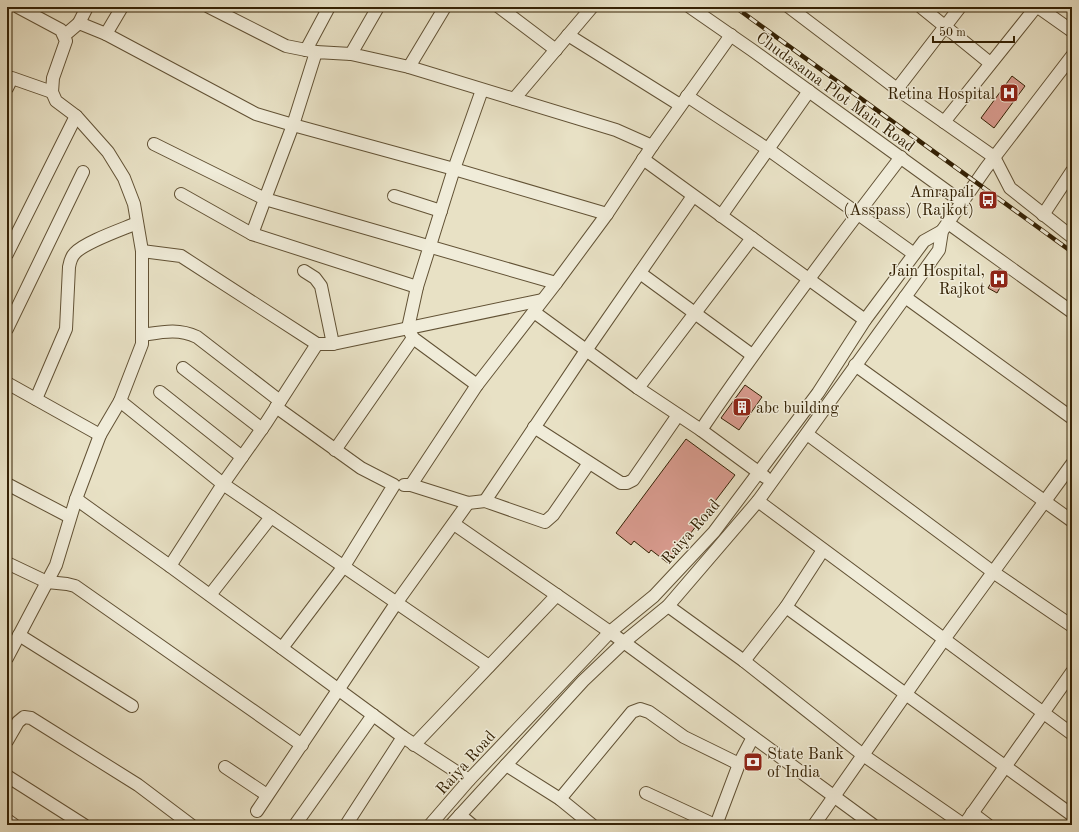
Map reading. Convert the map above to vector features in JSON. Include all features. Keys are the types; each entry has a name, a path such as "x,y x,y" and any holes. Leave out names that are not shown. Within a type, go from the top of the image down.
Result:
{"street":[{"path":"9,650 19,636 56,565 76,499 100,435 120,401 142,344 142,251 134,204 124,178 108,152 76,116 56,101 52,92 53,78 66,42 65,36 61,30 18,7"},
{"path":"65,36 79,23 87,7"},
{"path":"106,34 122,7"},
{"path":"209,7 286,46 311,51 351,54 409,67 616,130 652,146"},
{"path":"252,234 293,125 311,51 329,7"},
{"path":"351,54 378,7"},
{"path":"409,67 445,7"},
{"path":"500,7 556,50"},
{"path":"514,99 592,7"},
{"name":"Chudasama Plot Main Road","path":"690,7 810,90 962,202"},
{"path":"789,7 897,89 994,157 1010,188 1072,237"},
{"path":"921,7 990,63"},
{"path":"897,89 960,7"},
{"path":"944,122 990,63 1037,7 1072,31"},
{"path":"79,23 106,34 256,114 454,168 607,214"},
{"path":"568,35 769,150 914,254"},
{"path":"411,484 477,385 607,214 652,146 731,35"},
{"name":"Raiya Road","path":"451,825 583,681 624,642 668,606 758,501 939,250 945,227 962,202 994,157 1072,56"},
{"path":"9,80 52,92"},
{"path":"335,450 410,333 418,287 454,168 482,90"},
{"path":"721,216 810,90"},
{"path":"7,254 76,116"},
{"path":"154,144 265,199 556,283"},
{"path":"700,430 808,278 901,157"},
{"path":"643,159 865,320"},
{"path":"1044,215 1072,171"},
{"path":"7,329 82,172"},
{"path":"181,194 252,234 418,287"},
{"path":"394,196 441,211"},
{"path":"485,501 586,349 693,196"},
{"path":"36,400 66,329 68,266 71,258 76,251 137,223"},
{"path":"945,227 1072,312"},
{"name":"Raiya Road","path":"430,825 469,780 610,632 654,596 714,532 818,393 865,320 914,254 924,241 945,227"},
{"path":"638,388 752,238"},
{"path":"142,251 180,256 317,344 333,344 410,333 542,300"},
{"path":"304,270 315,278 321,286 333,344"},
{"path":"640,272 694,314 752,355"},
{"path":"905,297 1072,418"},
{"path":"534,312 638,388 700,430 772,482"},
{"path":"142,335 176,330 197,336 335,450 361,468 394,485 411,484 468,503 485,501 545,522 553,515 589,463"},
{"path":"410,333 477,385"},
{"path":"170,566 317,344"},
{"path":"855,365 1072,521"},
{"path":"183,368 262,429"},
{"path":"7,384 100,435"},
{"path":"160,392 242,457"},
{"path":"120,401 223,484 489,666"},
{"path":"534,427 621,483 627,483 633,480 678,415"},
{"path":"807,434 993,572 1072,626"},
{"path":"814,825 945,638 1072,464"},
{"path":"7,484 70,517"},
{"path":"282,648 344,566 394,485"},
{"path":"76,499 210,595 414,745 469,780"},
{"path":"758,501 945,638 1072,734"},
{"path":"257,811 339,691 397,602 468,503"},
{"path":"210,595 271,516"},
{"path":"454,524 624,642 873,825"},
{"path":"744,661 786,606 823,550"},
{"path":"7,563 47,582 75,586 302,745"},
{"path":"414,745 557,595"},
{"path":"668,606 744,661 863,755 964,825 1072,672"},
{"path":"786,606 1072,815"},
{"path":"19,636 132,706"},
{"path":"560,799 632,712 640,709 649,712 684,737 739,764"},
{"path":"295,825 373,715"},
{"path":"7,741 18,722 24,717 31,718 138,785 191,825"},
{"path":"346,825 403,737"},
{"path":"646,793 716,825 739,764 752,737"},
{"path":"506,765 560,799 592,825"},
{"path":"225,767 267,795"},
{"path":"7,776 84,825"},
{"path":"972,813 988,825"},
{"path":"460,816 472,825"},
{"path":"7,820 14,825"}],"building":[{"path":"1012,76 1025,86 994,128 981,118"},
{"path":"999,269 1007,275 997,293 988,288"},
{"name":"abc building","path":"745,385 762,397 739,430 721,418"},
{"path":"686,439 735,475 668,563 651,550 649,553 634,541 631,545 616,533"}],"railway":[{"path":"735,7 1072,252"}],"place":[{"name":"Retina Hospital","path":"1009,93"},
{"name":"Amrapali (Asspass) (Rajkot)","path":"988,200"},
{"name":"Jain Hospital, Rajkot","path":"999,279"},
{"name":"abc building","path":"742,407"},
{"name":"State Bank of India","path":"753,762"}]}
